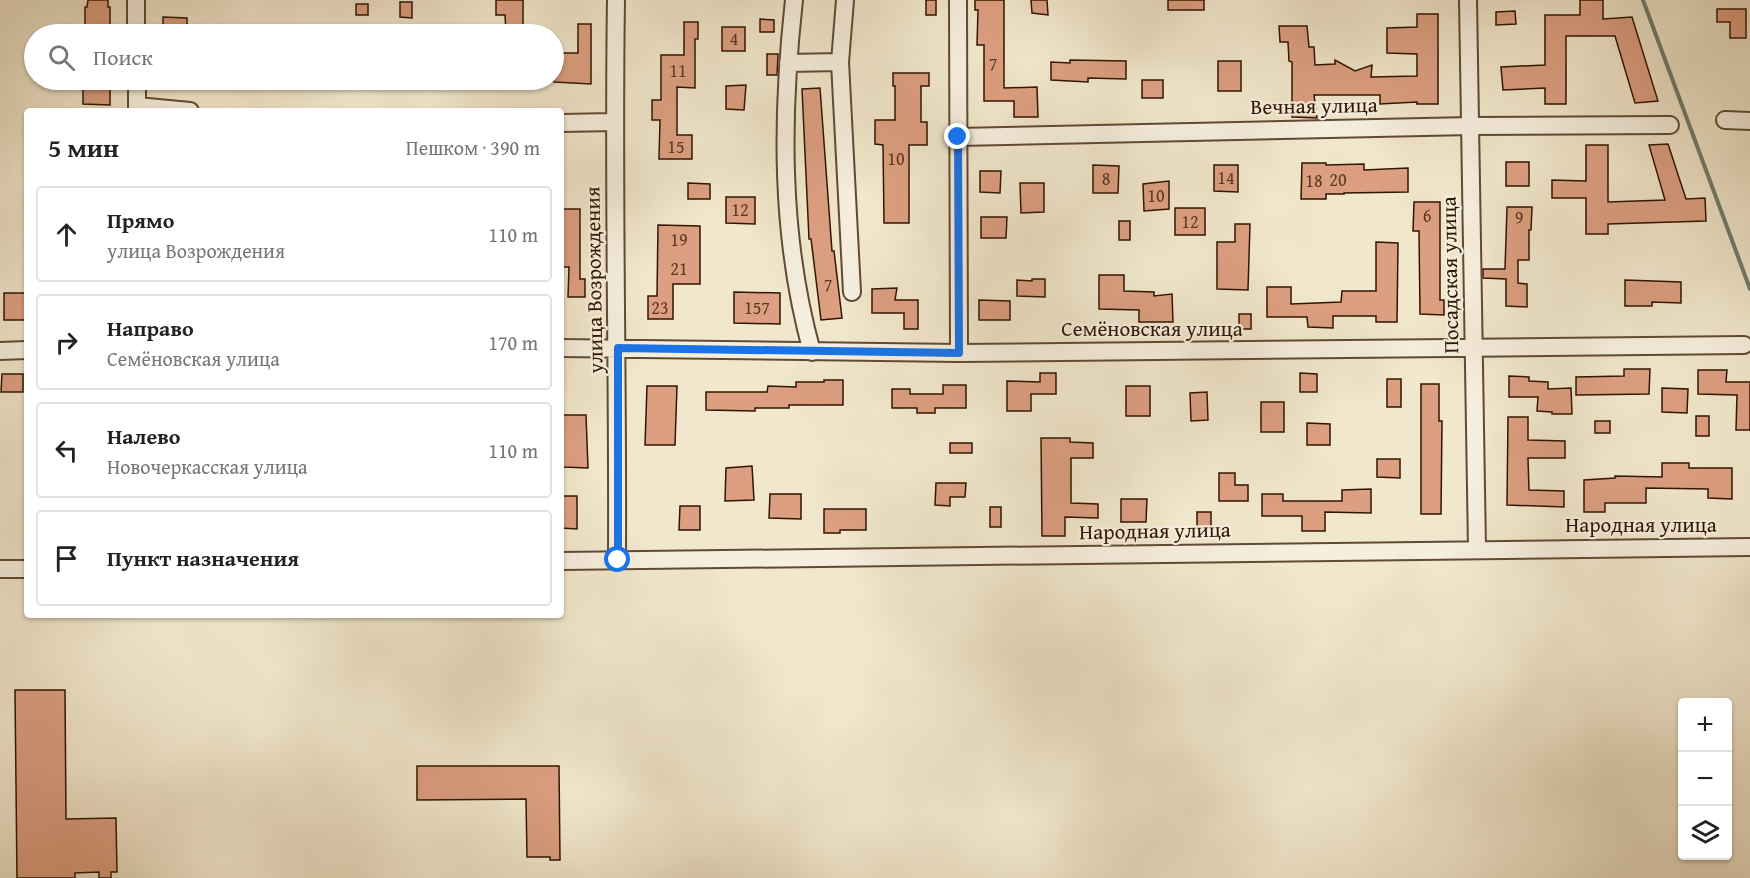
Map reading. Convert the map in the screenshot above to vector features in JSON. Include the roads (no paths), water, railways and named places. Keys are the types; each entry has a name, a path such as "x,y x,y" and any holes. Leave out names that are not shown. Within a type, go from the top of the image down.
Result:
{"street":[{"path":"136,0 136,24"},
{"name":"улица Возрождения","path":"616,0 614,122 618,348 618,560"},
{"path":"794,0 784,143 789,237 800,309 812,352"},
{"path":"845,0 840,62 852,292"},
{"path":"958,0 959,353"},
{"name":"Посадская улица","path":"1468,0 1477,549"},
{"path":"788,63 840,62"},
{"path":"137,90 137,108"},
{"path":"1725,120 1750,121"},
{"path":"564,123 614,122"},
{"name":"Вечная улица","path":"958,137 1471,126 1670,125"},
{"name":"Семёновская улица","path":"564,348 959,353 1744,345"},
{"path":"0,351 24,350"},
{"name":"Народная улица","path":"564,561 1750,547"},
{"path":"0,569 24,569"}],"waterway":[{"path":"1643,0 1750,289"}]}
